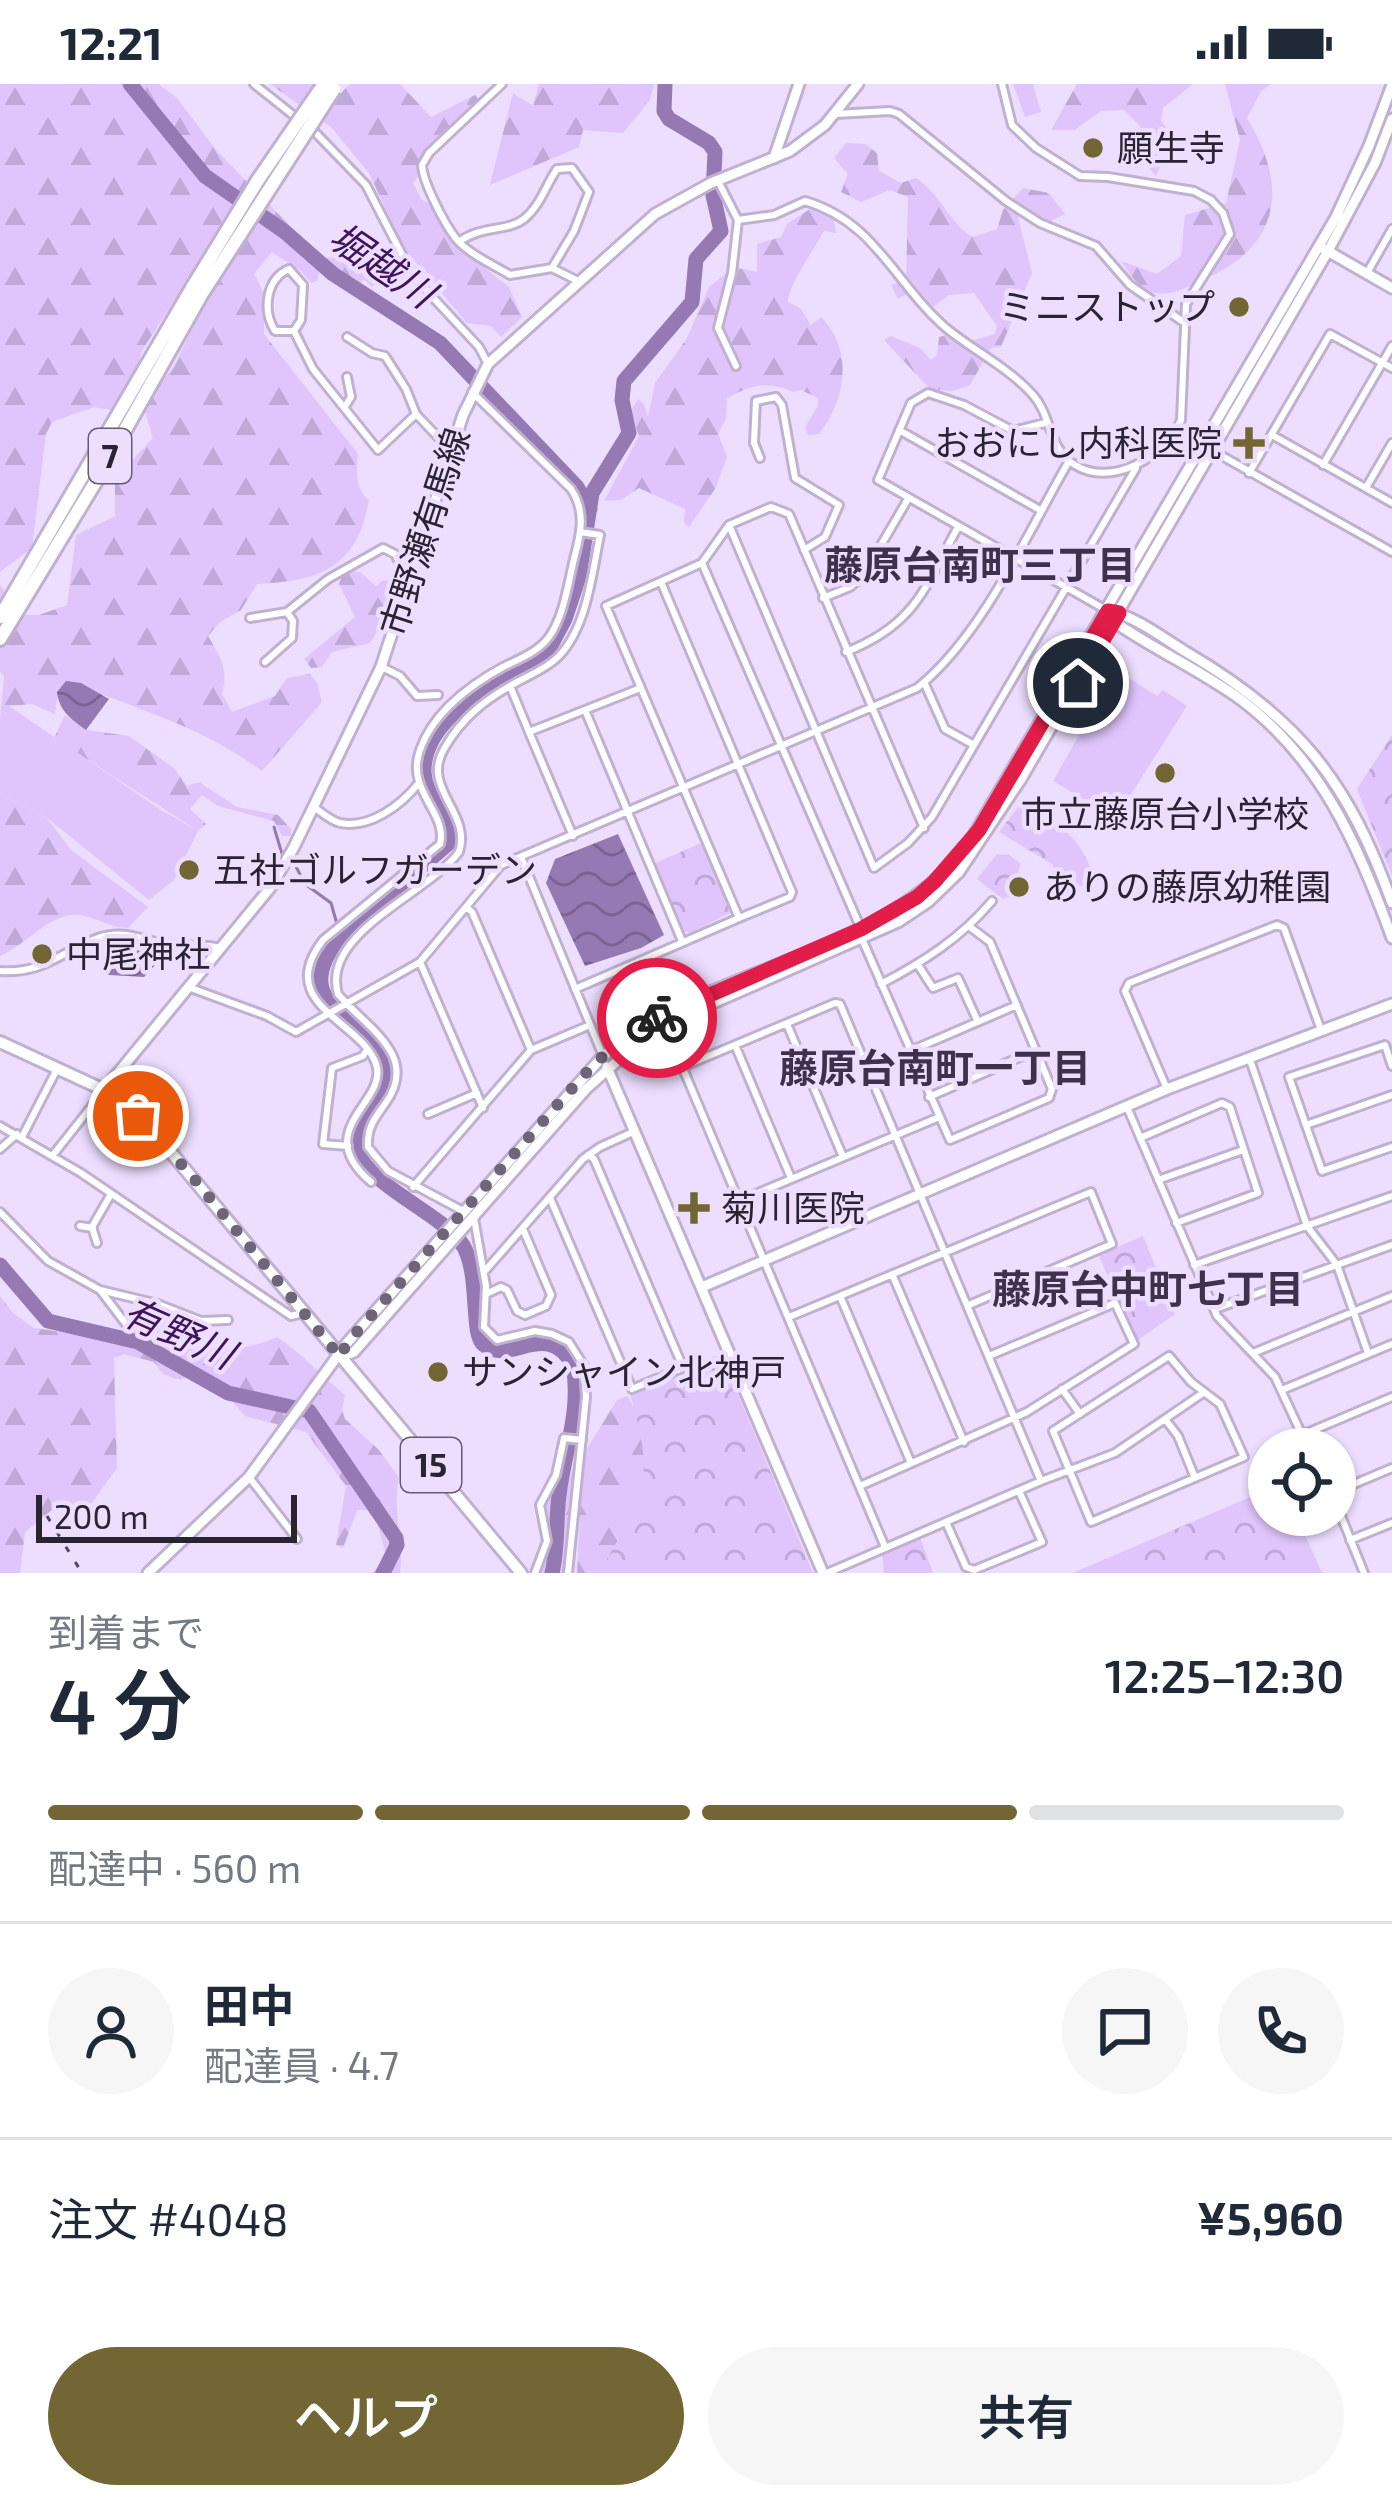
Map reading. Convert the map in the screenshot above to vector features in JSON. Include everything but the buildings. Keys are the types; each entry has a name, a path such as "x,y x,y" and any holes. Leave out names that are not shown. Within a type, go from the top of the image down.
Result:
{"highway":[{"name":"7","path":"0,639 7,616 196,292 332,86"}],"main road":[{"name":"15","path":"0,1042 104,1090 162,1140 521,1573"}],"street":[{"path":"254,84 346,160 366,185 412,276 479,347 488,364"},
{"path":"502,84 429,152 422,165 425,185 459,242 510,275 552,268 578,281"},
{"path":"774,158 800,84"},
{"name":"市野瀬有馬線","path":"104,1090 269,889 313,806 381,667 475,385 488,364 656,214 807,139 858,84"},
{"path":"728,525 874,868 924,828 1137,464 1176,430 1184,395 1182,321 1194,286 1230,234 1223,213 1194,191 1080,176 1036,148 1012,125 1002,84"},
{"path":"1324,249 1392,85"},
{"path":"835,114 899,114 1024,213 1096,247 1130,285 1182,321"},
{"path":"463,1219 607,1068 683,1018 861,934 917,897 965,850 1113,616 1375,163 1392,119"},
{"path":"788,126 797,138 807,139"},
{"path":"459,242 481,229 523,220 543,196 556,169 572,167 589,192 552,268"},
{"path":"714,182 738,220 732,273 718,328 736,366"},
{"path":"738,220 774,215 806,200 851,221 934,316 1030,392 1069,461 1096,473 1137,464"},
{"path":"1367,273 1392,229"},
{"path":"1324,249 1392,288"},
{"path":"290,268 303,285 301,320 294,331 274,331 269,323 268,292 281,272 290,268"},
{"path":"294,331 314,369 378,450 416,414"},
{"path":"1249,473 1330,334 1392,368"},
{"path":"347,337 385,356 416,414 452,451"},
{"path":"1323,465 1392,346"},
{"path":"344,408 351,397 347,377"},
{"path":"371,1182 357,1168 349,1146 355,1114 378,1078 375,1060 315,999 310,968 316,949 442,839 442,827 418,784 416,765 422,745 480,679 535,650 548,637 582,532 581,509 571,488 475,385"},
{"path":"1045,423 1013,431 964,405 928,393 911,404 878,480 1241,686 1302,739 1355,815 1392,902"},
{"path":"760,458 754,443 756,401 776,397 782,406 795,478 839,505 825,537 804,550"},
{"path":"899,430 1040,510"},
{"path":"1176,430 1392,552"},
{"path":"1272,435 1392,503"},
{"path":"1366,488 1392,443"},
{"path":"188,987 267,1016 292,1033 420,962 500,865 871,709 924,682 955,653 1069,461"},
{"path":"824,598 862,576 908,499"},
{"path":"739,918 606,606 702,563 728,525 771,508 789,514 924,828"},
{"path":"846,652 875,640 912,611 958,527"},
{"path":"568,1573 586,1377 580,1357 569,1342 552,1334 535,1331 505,1339 492,1337 484,1327 484,1272 463,1219 374,1159 368,1147 370,1123 396,1084 396,1057 381,1036 344,1005 334,980 341,953 459,852 462,827 437,778 443,750 478,705 561,655 574,634 600,535 582,532"},
{"path":"250,618 287,612 328,579 383,548 399,559 393,605 400,611"},
{"path":"702,563 950,1140 1049,1098 1052,1090 990,942 970,928"},
{"path":"575,989 790,897 792,892 661,582"},
{"path":"266,662 292,638 293,621 287,612"},
{"path":"1113,616 1240,699 1305,761 1358,846 1392,938"},
{"path":"381,667 400,676 417,696 438,695"},
{"path":"924,682 944,729 974,745"},
{"path":"510,686 573,836"},
{"path":"529,732 640,688"},
{"path":"449,710 462,720"},
{"path":"585,710 682,941"},
{"path":"313,806 340,823 366,821 401,802 418,784"},
{"path":"521,857 825,1573 1114,1453 1203,1394"},
{"path":"880,985 970,928 992,901"},
{"path":"465,907 472,912 531,1050"},
{"path":"1167,1089 1125,991 1129,983 1215,947 1277,925 1285,928 1321,1030"},
{"path":"0,971 37,970 114,934 166,945 220,948"},
{"path":"148,1573 249,1477 347,1343 463,1219 603,1056 684,1004 861,934"},
{"path":"420,962 484,1109"},
{"path":"918,965 933,988 958,978 978,1022"},
{"path":"886,1547 684,1071 687,1065 840,1004 1041,1481"},
{"path":"702,1287 1167,1089 1392,1004"},
{"path":"909,1051 1017,1005"},
{"path":"787,1024 843,1157"},
{"path":"413,1187 531,1050 590,1025"},
{"path":"1392,1066 1384,1045 1289,1077 1322,1171 1392,1147"},
{"path":"735,1046 790,1178"},
{"path":"349,1146 323,1144 332,1068 363,1056 366,1050"},
{"path":"929,1097 1036,1050"},
{"path":"1249,1056 1307,1226 1337,1265 1368,1353"},
{"path":"0,1149 20,1136 58,1067"},
{"path":"52,1154 104,1090"},
{"path":"428,1114 477,1093"},
{"path":"1306,1125 1392,1095"},
{"path":"1140,1138 1226,1103 1258,1193 1176,1223"},
{"path":"1127,1107 1213,1309 1282,1390 1303,1435 1392,1397"},
{"path":"739,1201 937,1118"},
{"path":"0,1126 52,1154 291,1316 303,1312"},
{"path":"484,1272 588,1155 635,1131"},
{"path":"1158,1180 1244,1150"},
{"path":"550,1198 632,1389 680,1369 647,1282 594,1159 588,1155"},
{"path":"789,1317 1091,1192 1112,1244 969,1305"},
{"path":"97,1244 93,1228 111,1194"},
{"path":"1194,1265 1392,1196"},
{"path":"0,1212 48,1261 100,1290 202,1321 228,1320"},
{"path":"80,1226 93,1228"},
{"path":"487,1293 501,1287 525,1315 546,1306 550,1295 523,1229"},
{"path":"1213,1309 1392,1246"},
{"path":"892,1274 964,1442"},
{"path":"100,1290 126,1324"},
{"path":"840,1296 911,1463"},
{"path":"1253,1353 1392,1296"},
{"path":"860,1486 1015,1418 1133,1344 1115,1303 989,1356"},
{"path":"1282,1390 1392,1344"},
{"path":"1169,1356 1203,1394 1220,1404 1244,1457 1091,1522 1053,1431 1169,1356"},
{"path":"1063,1389 1080,1414"},
{"path":"1166,1419 1195,1478"},
{"path":"535,1573 548,1528 540,1516 540,1504 556,1475 566,1438 580,1440"},
{"path":"1356,1486 1392,1468"},
{"path":"249,1477 297,1539"},
{"path":"946,1522 966,1567 974,1570 1042,1542 1019,1490"},
{"path":"1350,1540 1392,1522"},
{"path":"1349,1536 1364,1573"}],"green space":[{"path":"0,84 158,84 176,97 217,151 321,258 354,261 377,281 372,287 364,279 357,286 320,269 317,281 311,283 272,252 254,274 264,293 264,334 358,454 359,485 369,500 345,556 317,574 257,584 241,610 208,636 222,664 222,694 232,712 275,696 287,678 310,674 317,683 322,702 262,771 193,731 71,683 57,699 55,714 32,704 10,706 0,717 4,677 0,671 0,585 22,615 39,615 67,605 76,535 115,516 115,479 153,438 145,412 207,299 185,284 111,410 94,407 52,422 46,434 32,548 0,572"},
{"path":"270,84 320,84 339,95 350,84 400,84 431,117 475,95 479,100 413,183 422,200 437,208 453,243 509,287 522,317 501,337 491,326 467,323 403,247 369,173 331,127"},
{"path":"539,84 654,84 650,100 623,133 583,130 579,147 490,185 513,93 533,106"},
{"path":"1013,84 1033,84 1041,112 1025,117"},
{"path":"1077,84 1193,84 1163,108 1161,120 1173,139 1156,176 1137,155 1140,126 1124,110 1101,111 1075,130 1051,130"},
{"path":"1225,84 1271,84 1261,91 1247,118 1269,166 1271,210 1251,248 1232,264 1181,290 1148,291 1121,261 1157,274 1181,256 1185,215 1226,203 1240,140"},
{"path":"846,143 865,144 877,153 879,171 901,183 916,178 973,237 997,229 1003,210 1023,188 1049,193 1065,214 1051,221 1033,215 1018,218 1032,273 1001,347 991,348 970,385 953,391 930,389 884,340 891,336 920,348 931,360 937,355 939,337 960,332 970,341 995,334 997,326 974,293 949,295 932,308 913,290 898,299 891,285 906,280 908,197 890,190 861,202 841,192 848,174 834,158"},
{"path":"813,207 833,215 836,233 824,231 797,276 788,302 800,308 811,325 821,317 842,359 840,390 819,434 808,435 805,427 818,398 801,390 751,387 727,399 726,419 718,434 727,457 715,489 689,527 684,522 685,509 639,488 621,500 604,501 639,436 630,412 638,399 648,417 655,383 687,338 709,287 735,267 757,272 757,244 781,237 787,224"},
{"path":"360,572 376,586 395,580 400,586 398,598 370,643 332,652 322,667 311,668 304,659 355,617 339,584 343,574"},
{"path":"1116,670 1157,696 1163,690 1187,706 1116,818 1053,781"},
{"path":"9,706 198,831 174,880 149,900 46,817 0,794 0,717"},
{"path":"65,715 87,730 129,736 175,769 187,786 199,782 237,807 278,815 291,829 291,836 282,836 274,821 218,806 202,795 190,809 206,824 198,831 54,738"},
{"path":"1392,735 1392,876 1357,789"},
{"path":"0,794 46,817 71,850 148,907 128,928 69,915 0,956"},
{"path":"1020,804 1075,840 1095,879 1067,893 1052,864 999,832"},
{"path":"701,843 731,912 690,933 684,931 653,864"},
{"path":"997,854 1009,855 1021,864 1018,871 1027,877 1003,899 977,879"},
{"path":"1143,1236 1175,1314 1135,1342 1099,1255"},
{"path":"0,1296 34,1328 70,1333 89,1327 119,1333 162,1320 184,1327 188,1347 212,1349 244,1347 277,1337 345,1395 345,1419 379,1450 399,1478 400,1573 373,1573 387,1557 377,1523 367,1510 357,1510 343,1548 336,1545 346,1486 306,1432 245,1416 220,1386 201,1377 176,1379 163,1374 154,1362 124,1354 114,1358 117,1468 91,1504 52,1510 25,1532 20,1573 0,1573"},
{"path":"721,1354 813,1573 612,1573 604,1565 637,1500 644,1466 630,1394"},
{"path":"627,1396 678,1464 612,1573 577,1573 583,1455 617,1400"},
{"path":"576,1458 565,1573 541,1573 552,1532 544,1507 554,1489 566,1489"},
{"path":"1248,1498 1248,1536 1305,1536 1322,1573 1073,1573"},
{"path":"919,1535 933,1573 884,1573 882,1553"}],"water":[{"path":"66,681 81,683 109,699 86,730 60,704 57,692"},
{"path":"618,834 664,935 641,948 585,966 546,883 555,859"},
{"path":"128,948 146,952 158,962 144,977 100,970 104,961"}],"waterway":[{"name":"堀越川","path":"130,84 205,176 285,232 333,274 440,343 577,487 590,509"},
{"path":"552,1573 574,1412 573,1365 552,1345 505,1350 484,1345 477,1328 471,1268 460,1241 363,1163 357,1138 387,1069 375,1042 335,1008 321,981 324,963 338,939 450,842 425,781 427,751 437,732 470,700 548,651 579,577 592,493 629,433 622,400 624,381 692,302 696,259 721,231 713,195 715,152 709,143 669,119 664,111 665,84"},
{"path":"274,827 282,854"},
{"path":"292,859 305,884 331,903 337,924"},
{"path":"338,932 338,939"},
{"name":"有野川","path":"0,1265 48,1321 138,1342 228,1393 309,1411 396,1538 383,1573"}],"railway":[{"path":"47,1516 82,1573"}],"way so far":[{"path":"138,1116 340,1357 347,1343 583,1076 657,1018"}],"place":[{"name":"願生寺","path":"1093,148"},
{"name":"ミニストップ","path":"1239,307"},
{"name":"おおにし内科医院","path":"1249,443"},
{"name":"市立藤原台小学校","path":"1165,773"},
{"name":"五社ゴルフガーデン","path":"189,870"},
{"name":"ありの藤原幼稚園","path":"1019,887"},
{"name":"中尾神社","path":"42,954"},
{"name":"菊川医院","path":"694,1208"},
{"name":"サンシャイン北神戸","path":"438,1372"}],"district":[{"name":"藤原台南町三丁目","path":"980,565"},
{"name":"藤原台南町一丁目","path":"935,1068"},
{"name":"藤原台中町七丁目","path":"1148,1289"}],"route":[{"path":"657,1018 861,929 917,897 951,866 979,830 1108,611 1119,613 1078,683"}]}
